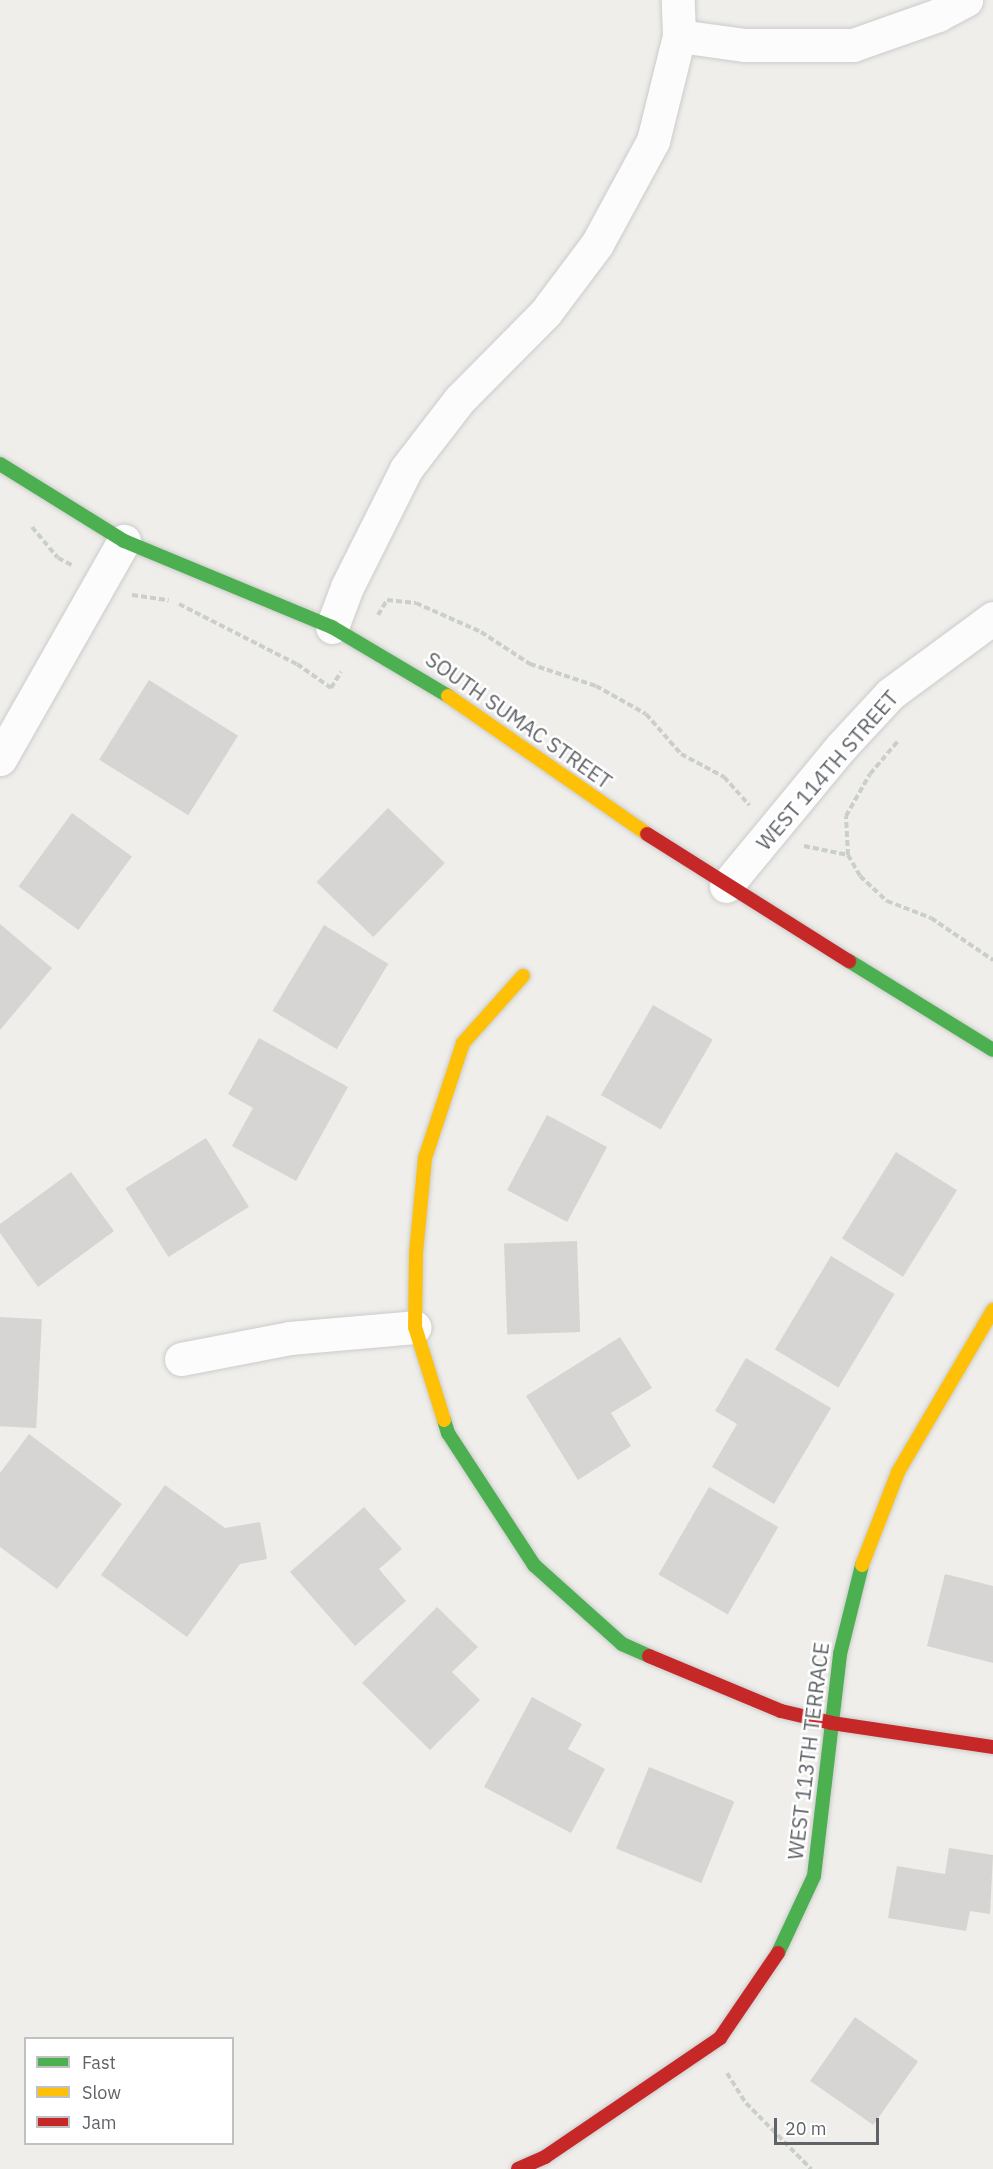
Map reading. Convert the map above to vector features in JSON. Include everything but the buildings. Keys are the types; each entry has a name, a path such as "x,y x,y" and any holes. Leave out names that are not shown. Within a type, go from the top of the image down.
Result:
{"street":[{"path":"332,627 347,587 406,469 460,399 546,312 597,244 653,141 679,36 678,0"},
{"path":"679,36 745,45 853,45 938,15 966,0"},
{"name":"SOUTH SUMAC STREET","path":"0,464 124,541 332,627 423,678 530,756 726,886 993,1050"},
{"path":"0,759 124,541"},
{"name":"WEST 114TH STREET","path":"726,886 890,694 993,618"},
{"path":"523,976 464,1043 425,1158 416,1253 415,1327 448,1433 534,1565 622,1644 759,1703 832,1723 926,1734 993,1747"},
{"name":"WEST 113TH TERRACE","path":"519,2169 545,2157 711,2046 764,1978 790,1933 814,1876 840,1654 857,1578 898,1472 993,1310"},
{"path":"181,1359 290,1338 415,1327"}],"path":[{"path":"900,737 870,774 846,816 848,855 860,876 887,901 931,918 993,960"},
{"path":"772,831 794,844 848,855"},
{"path":"711,2046 746,2103 811,2169"}],"traffic: fast":[{"path":"0,464 124,541 332,627 448,696"},
{"path":"849,961 993,1050"},
{"path":"444,1420 448,1433 534,1565 622,1644 649,1656"},
{"path":"778,1953 814,1876 840,1654 862,1565"}],"traffic: slow":[{"path":"448,696 647,834"},
{"path":"444,1420 415,1327 416,1253 425,1158 463,1043 523,976"},
{"path":"862,1565 898,1472 993,1310"}],"traffic: jam":[{"path":"647,834 849,961"},
{"path":"649,1656 781,1711 832,1723 993,1747"},
{"path":"518,2169 545,2157 720,2038 778,1953"}]}
